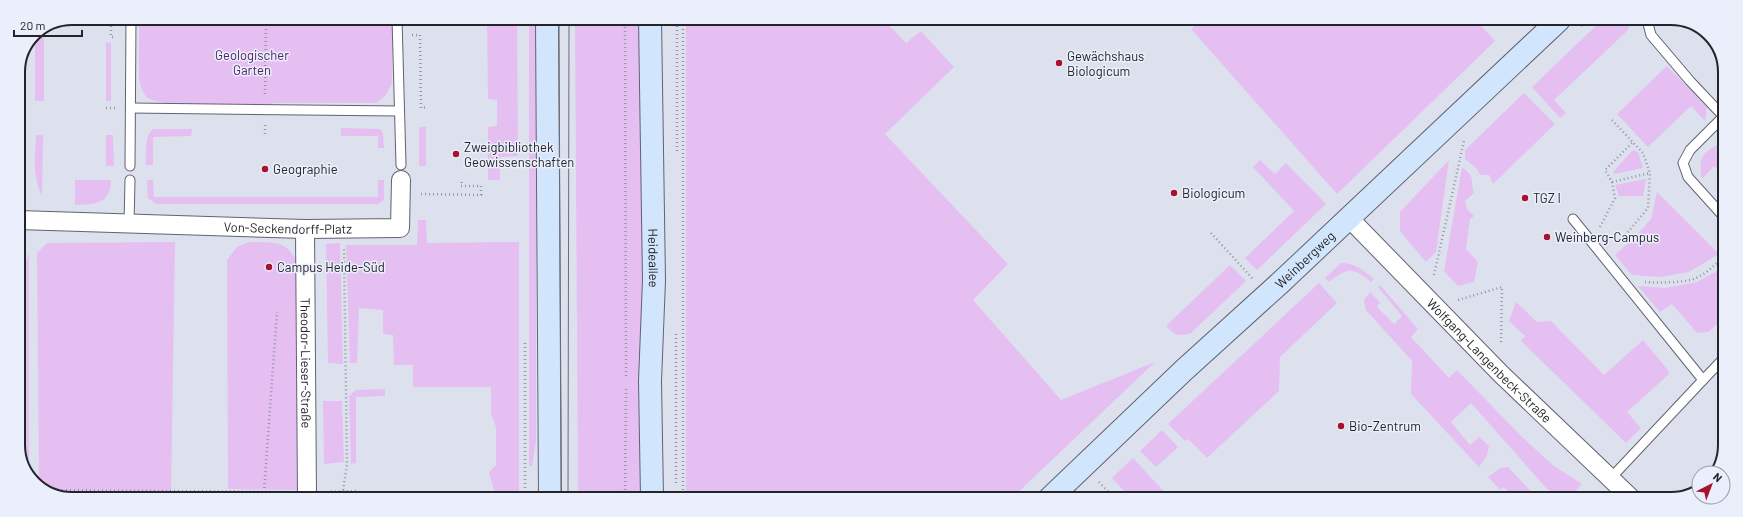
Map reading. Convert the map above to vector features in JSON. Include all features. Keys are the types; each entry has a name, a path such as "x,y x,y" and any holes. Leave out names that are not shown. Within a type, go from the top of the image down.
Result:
{"main road":[{"path":"547,25 550,492"},
{"name":"Heideallee","path":"650,25 654,280 650,381 652,492"},
{"name":"Weinbergweg","path":"1056,492 1184,370 1349,218 1554,25"}],"street":[{"name":"Von-Seckendorff-Platz","path":"25,220 305,229 400,228 401,173"},
{"name":"Wolfgang-Langenbeck-Straße","path":"1349,218 1501,374 1624,492"},
{"name":"Theodor-Lieser-Straße","path":"305,229 307,492"}],"lane":[{"path":"130,166 131,25"},
{"name":"Von-Seckendorff-Platz","path":"397,25 401,173"},
{"path":"1648,25 1651,35 1718,111"},
{"path":"131,108 399,111"},
{"path":"1718,124 1690,150 1684,163 1688,177 1718,210"},
{"path":"129,224 130,180"},
{"path":"1573,219 1703,380"},
{"path":"1610,479 1718,364"}],"path":[{"path":"265,110 266,25"},
{"path":"624,25 626,378"},
{"path":"683,25 683,492"},
{"path":"398,36 420,35 421,108 426,108"},
{"path":"106,108 119,108"},
{"path":"1602,254 1628,232 1648,208 1650,173 1643,153 1634,141 1612,120"},
{"path":"265,122 265,136"},
{"path":"1465,137 1431,303 1502,287 1501,374"},
{"path":"1588,237 1602,225 1615,198 1612,182 1605,170 1634,141"},
{"path":"1612,182 1650,173"},
{"path":"419,194 480,195 481,186 462,186 462,180"},
{"path":"343,229 347,464 342,492 357,491"},
{"path":"1211,233 1255,281"},
{"path":"1621,279 1655,282 1695,279 1710,270 1718,262"},
{"path":"60,490 264,492 277,312"},
{"path":"626,386 626,492"},
{"path":"1098,481 1108,492"}],"green space":[{"name":"Geologischer Garten","path":"139,25 392,25 392,83 386,95 376,103 276,103 255,106 174,105 155,101 146,97 141,87 139,78"},
{"path":"487,25 517,25 518,156 500,157 500,180 488,180 488,127 497,126 497,100 488,99"},
{"path":"529,25 536,25 536,441 532,466 529,466"},
{"path":"575,25 644,25 648,492 578,492"},
{"path":"686,25 889,25 906,43 921,31 954,67 885,134 1008,264 973,300 1061,400 1155,362 1018,492 686,492"},
{"path":"1196,25 1481,25 1495,41 1337,194 1191,29"},
{"path":"1597,25 1627,25 1629,27 1627,31 1554,100 1566,113 1560,118 1532,87"},
{"path":"44,35 44,101 35,101 35,44"},
{"path":"106,42 111,43 111,101 106,101"},
{"path":"26,64 25,189 25,72"},
{"path":"1667,66 1707,107 1705,121 1691,106 1648,147 1617,114"},
{"path":"1524,93 1555,124 1493,184 1489,175 1480,175 1477,169 1465,159 1465,150"},
{"path":"419,127 426,127 426,166 419,166"},
{"path":"341,128 380,129 383,133 384,148 378,148 378,136 341,136"},
{"path":"154,129 192,129 191,136 153,137 153,165 146,165 147,140 148,136"},
{"path":"36,135 43,135 42,196 35,174"},
{"path":"106,135 113,135 114,166 106,166"},
{"path":"1718,145 1718,170 1714,166 1702,179 1701,162 1709,150"},
{"path":"1633,150 1638,152 1643,168 1614,174 1613,172"},
{"path":"1260,160 1275,174 1286,163 1326,204 1257,270 1245,258 1294,211 1253,167"},
{"path":"1449,160 1436,252 1426,262 1400,231 1400,212"},
{"path":"1462,167 1471,176 1474,193 1465,201 1467,209 1474,216 1470,219 1466,249 1478,262 1474,282 1458,286 1444,271"},
{"path":"1646,179 1643,196 1619,196 1615,185"},
{"path":"75,180 111,180 108,194 100,202 75,205"},
{"path":"147,180 153,180 154,197 378,197 378,180 384,180 384,200 378,204 157,204 148,198"},
{"path":"1657,192 1718,255 1689,272 1660,277 1632,275 1615,255 1635,237 1651,219"},
{"path":"418,220 426,220 427,243 519,242 519,492 494,492 489,472 496,465 496,427 491,414 491,387 413,387 413,365 394,365 393,335 383,334 383,310 359,308 357,363 350,363 346,245 417,245"},
{"path":"175,242 171,492 66,492 46,484 39,478 37,253 47,243"},
{"path":"248,242 272,243 284,246 289,250 298,264 299,490 228,489 227,260 237,247"},
{"path":"340,243 343,364 328,363 326,244"},
{"path":"29,253 29,463 25,448 25,262"},
{"path":"1341,263 1351,264 1374,279 1371,282 1355,271 1346,271 1329,282 1325,278"},
{"path":"1230,265 1246,281 1191,333 1180,335 1174,333 1166,326"},
{"path":"1718,270 1718,323 1709,332 1697,333 1672,304 1660,312 1638,286 1665,288 1697,282"},
{"path":"1319,283 1337,303 1280,357 1279,391 1207,458 1188,439 1185,441 1168,424"},
{"path":"1380,285 1418,329 1411,337 1449,378 1457,370 1522,437 1554,466 1582,484 1575,492 1551,492 1546,488 1471,403 1451,422 1470,445 1479,437 1489,446 1487,455 1479,467 1411,394 1412,361 1366,310 1364,300 1370,292 1380,302 1377,307 1394,324 1402,316 1378,287"},
{"path":"1516,302 1537,322 1551,321 1604,375 1643,340 1668,370 1669,374 1627,412 1641,428 1626,443 1521,341 1525,336 1509,321"},
{"path":"385,389 385,396 356,397 356,463 351,464 349,396 356,390"},
{"path":"323,401 342,401 344,462 324,464"},
{"path":"1162,430 1178,447 1156,467 1140,451"},
{"path":"1133,458 1164,492 1125,492 1112,478"},
{"path":"1508,467 1531,492 1509,492 1504,487 1500,490 1488,477 1500,468"}],"tram line":[{"path":"559,25 561,492"},
{"path":"568,492 569,25"}],"place":[{"name":"Gewächshaus Biologicum","path":"1059,63"},
{"name":"Zweigbibliothek Geowissenschaften","path":"456,154"},
{"name":"Geographie","path":"265,169"},
{"name":"Biologicum","path":"1174,193"},
{"name":"TGZ I","path":"1525,198"},
{"name":"Weinberg-Campus","path":"1547,237"},
{"name":"Campus Heide-Süd","path":"269,267"},
{"name":"Bio-Zentrum","path":"1341,426"}]}
